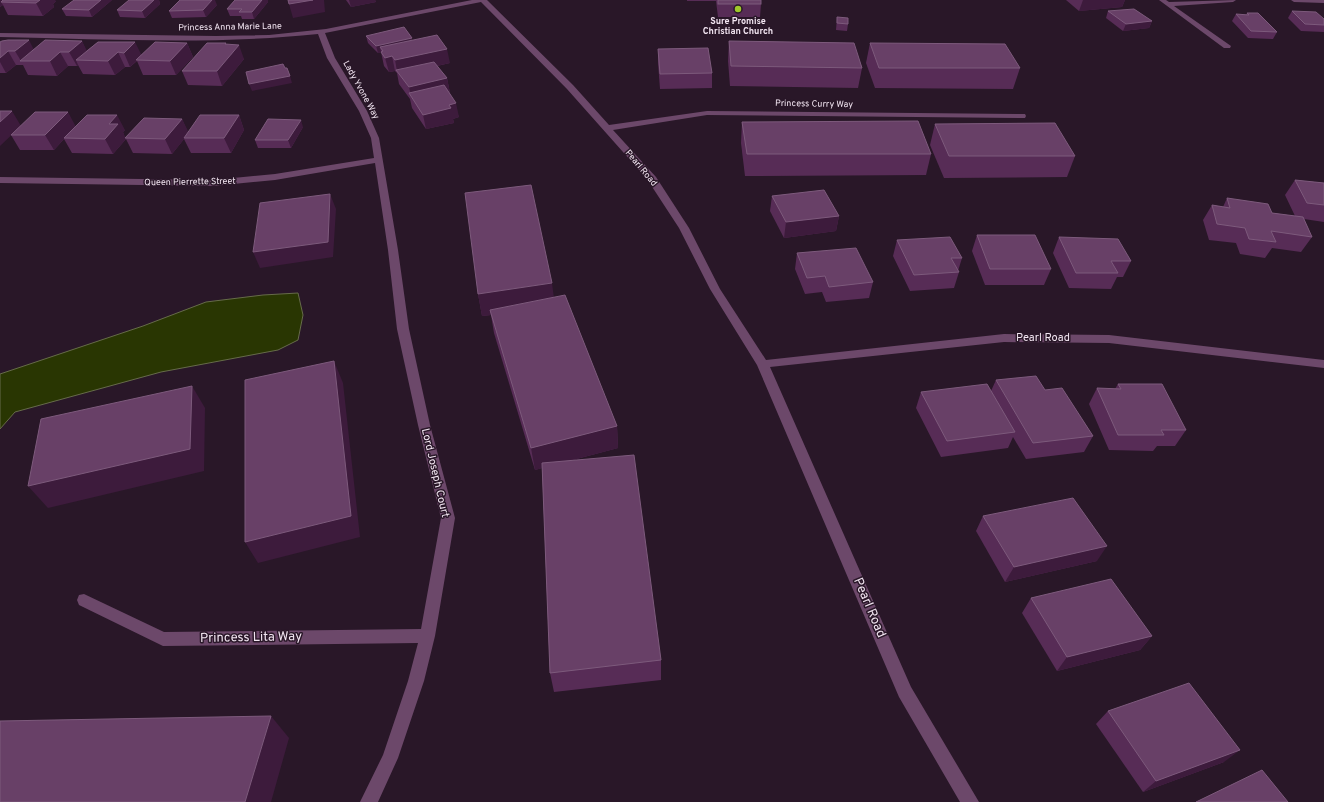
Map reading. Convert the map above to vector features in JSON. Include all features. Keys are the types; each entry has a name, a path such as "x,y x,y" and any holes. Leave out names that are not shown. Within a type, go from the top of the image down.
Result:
{"street":[{"name":"Princess Anna Marie Lane","path":"0,35 230,38 269,37 320,31 483,0"},
{"name":"Pearl Road","path":"483,0 570,87 651,177 684,228 715,289 763,364 905,692 970,802"},
{"path":"1165,2 1233,0"},
{"path":"1294,0 1324,1"},
{"path":"1165,2 1227,46"},
{"name":"Lady Yvone Way","path":"320,31 332,58 363,112 375,138 378,160"},
{"name":"Princess Curry Way","path":"607,128 707,113 1022,116"},
{"name":"Queen Pierrette Street","path":"0,180 213,183 276,177 378,160"},
{"name":"Lord Joseph Court","path":"369,802 390,758 416,681 427,636 448,518 424,426 403,329 393,250 378,160"},
{"name":"Pearl Road","path":"763,364 1012,338 1109,338 1324,364"},
{"name":"Princess Lita Way","path":"84,600 163,639 427,636"}],"shaded area":[{"path":"298,293 303,315 298,340 278,350 161,372 15,412 0,429 0,374 143,326 206,302 263,295"}],"building":[{"path":"3,0 40,0 36,3 1,2"},
{"path":"74,0 101,0 89,10 62,9"},
{"path":"129,0 154,0 142,11 117,10"},
{"path":"180,0 212,0 203,10 169,11"},
{"path":"235,0 262,0 252,12 239,12 242,9 227,9"},
{"path":"288,0 313,0 289,4"},
{"path":"718,0 761,0 761,4 718,4"},
{"path":"1134,9 1152,21 1126,24 1108,11"},
{"path":"1292,11 1316,12 1324,19 1324,25 1305,24"},
{"path":"1247,13 1258,13 1277,32 1251,31 1236,14 1249,15"},
{"path":"837,17 848,18 848,24 837,23"},
{"path":"404,27 412,38 376,46 366,36"},
{"path":"437,35 447,49 395,60 392,56 385,58 381,52 383,51 380,47"},
{"path":"8,40 29,40 15,51 8,51 0,58 0,42"},
{"path":"45,40 82,41 69,52 60,52 50,61 20,61"},
{"path":"729,41 854,43 862,68 731,66"},
{"path":"98,42 135,42 124,53 118,52 108,61 76,60"},
{"path":"155,42 187,43 170,61 136,60"},
{"path":"207,43 239,45 217,71 182,71"},
{"path":"870,43 1005,44 1020,68 879,68"},
{"path":"708,48 712,73 660,74 658,49"},
{"path":"434,62 447,78 409,87 396,70"},
{"path":"283,64 285,68 287,68 290,76 249,84 246,72"},
{"path":"444,85 456,103 449,105 451,108 423,115 409,93"},
{"path":"0,111 12,111 0,122"},
{"path":"35,112 68,112 45,135 11,135"},
{"path":"87,115 117,115 109,124 118,124 105,139 64,138"},
{"path":"200,115 239,115 224,138 184,138"},
{"path":"144,118 182,119 165,139 125,138"},
{"path":"268,119 301,120 288,140 255,140"},
{"path":"918,121 931,154 747,154 742,122"},
{"path":"1055,123 1075,156 949,156 935,124"},
{"path":"1295,180 1324,183 1324,205 1307,203"},
{"path":"531,185 552,283 478,294 465,193"},
{"path":"824,190 839,216 786,222 772,196"},
{"path":"330,194 328,242 253,252 260,203"},
{"path":"1227,198 1268,204 1272,213 1303,217 1312,237 1271,231 1276,242 1249,239 1245,228 1217,224 1212,205 1230,208"},
{"path":"977,235 1035,235 1051,269 990,269"},
{"path":"950,237 962,258 951,258 959,272 914,275 897,240"},
{"path":"1059,237 1118,239 1131,261 1111,261 1118,273 1076,273"},
{"path":"856,248 873,282 829,287 825,276 807,278 797,253"},
{"path":"565,295 617,426 531,448 490,310"},
{"path":"334,361 351,516 245,542 245,380"},
{"path":"1036,376 1045,390 1062,388 1093,436 1033,443 996,380"},
{"path":"987,384 1015,432 947,441 921,392"},
{"path":"1118,384 1162,384 1186,430 1161,430 1164,435 1118,435 1097,388 1121,389"},
{"path":"192,386 190,449 28,486 41,419"},
{"path":"634,455 661,660 550,673 542,463"},
{"path":"1073,498 1107,546 1014,567 983,516"},
{"path":"1111,579 1152,636 1067,657 1031,598"},
{"path":"1189,683 1240,750 1156,781 1108,711"},
{"path":"271,716 245,802 0,802 0,721"},
{"path":"1262,770 1288,802 1196,802"}],"place":[{"name":"Sure Promise Christian Church","path":"738,9"}]}
